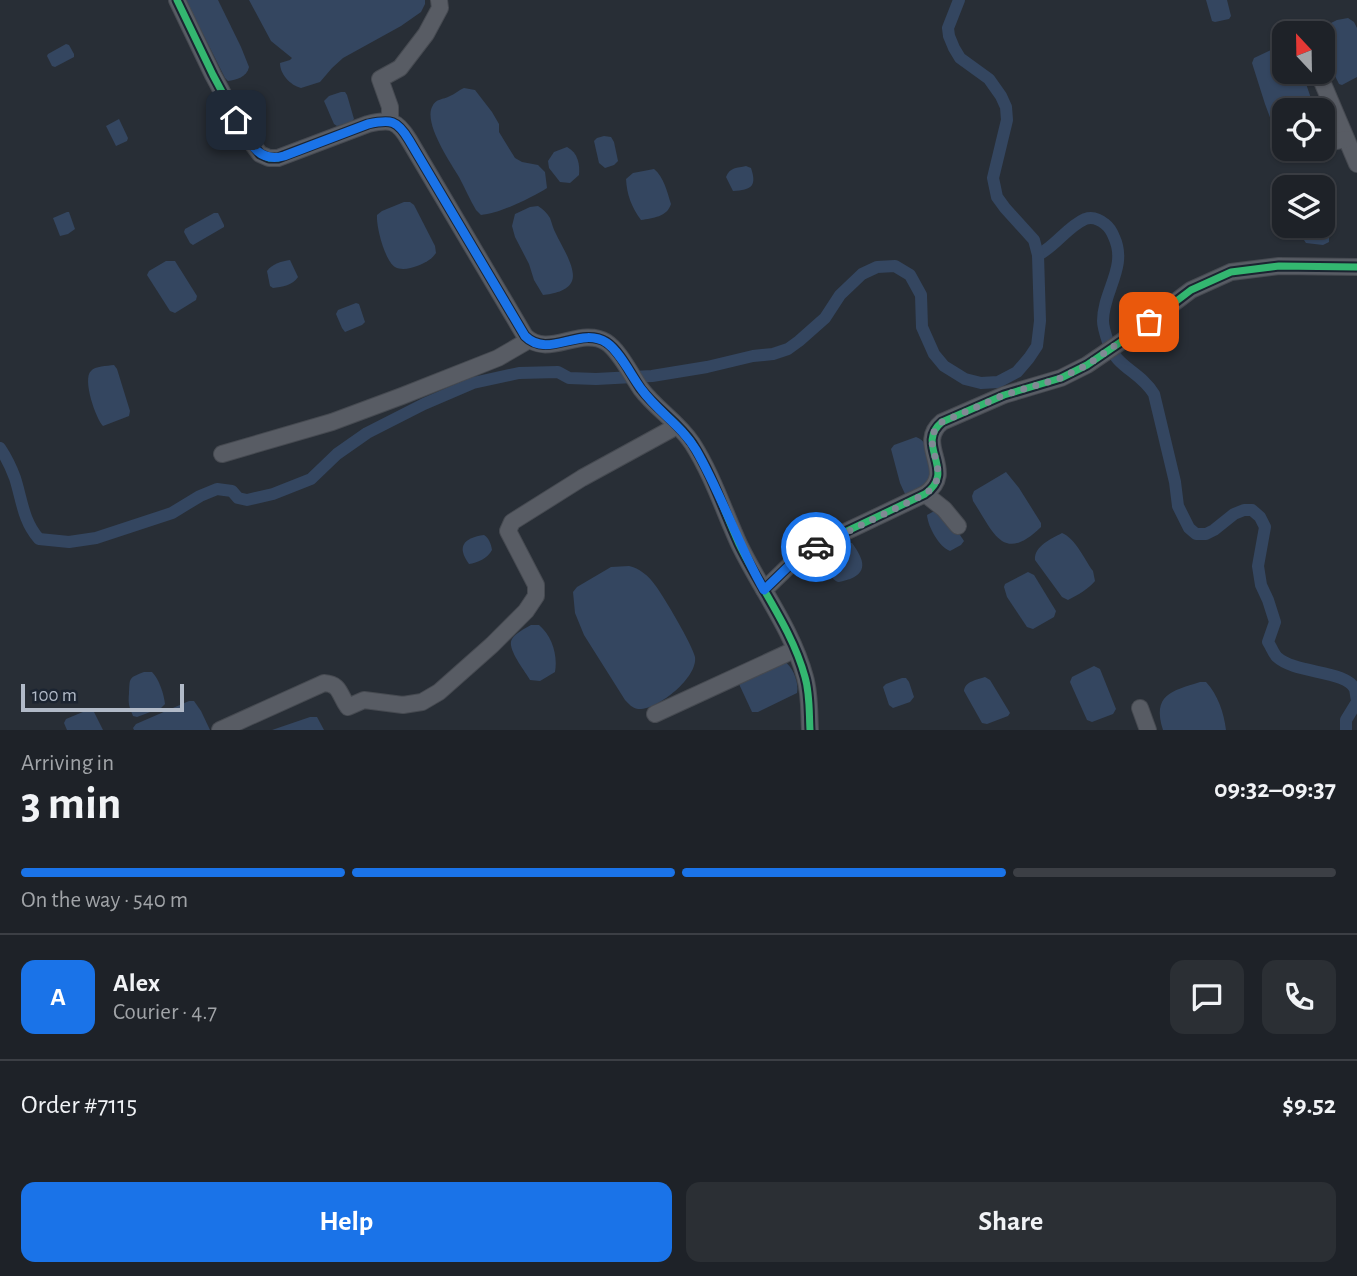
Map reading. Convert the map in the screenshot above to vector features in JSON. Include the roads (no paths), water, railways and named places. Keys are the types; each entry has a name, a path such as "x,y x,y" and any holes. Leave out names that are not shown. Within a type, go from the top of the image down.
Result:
{"street":[{"path":"177,0 240,127 255,148 265,156 275,159 368,124 390,121 398,125 516,324 529,340 539,345 592,338 607,343 641,389 697,451 794,650 807,687 810,730"},
{"path":"390,121 390,107 380,79 400,68 426,34 440,8 439,0"},
{"path":"1323,84 1357,164"},
{"path":"1335,141 1346,139"},
{"path":"764,590 795,560 824,542 933,488 938,480 938,472 932,435 942,422 1004,395 1061,378 1087,365 1191,290 1231,272 1279,266 1357,267"},
{"path":"222,454 332,422 390,401 498,358 529,340"},
{"path":"220,730 324,683 338,688 348,707 364,700 413,704 439,692 501,636 537,596 536,585 508,531 512,522 582,478 677,426"},
{"path":"925,494 944,509 958,526"},
{"path":"655,714 794,650"},
{"path":"1140,708 1148,730"}],"water":[{"path":"186,0 218,0 249,67 244,76 228,81 225,78"},
{"path":"249,0 425,0 425,4 421,12 401,26 343,58 320,82 301,88 284,75 280,63 292,58 271,41"},
{"path":"1206,0 1227,0 1231,16 1229,19 1212,21"},
{"path":"1348,18 1357,28 1357,77 1342,85 1335,75 1337,20"},
{"path":"66,44 74,57 52,66 48,54"},
{"path":"1272,49 1272,84 1306,84 1311,98 1272,98 1272,123 1252,63 1254,58"},
{"path":"464,88 475,90 492,112 499,124 499,132 515,158 538,165 545,172 547,188 497,212 481,215 476,210 439,143 430,114 436,102"},
{"path":"341,92 347,95 354,119 337,126 324,101"},
{"path":"119,119 128,138 116,146 106,126"},
{"path":"604,136 611,137 614,142 618,161 605,168 599,163 594,141"},
{"path":"567,147 578,159 579,167 579,175 570,183 560,182 549,168 548,161 554,152"},
{"path":"734,168 751,168 753,183 745,190 733,191 726,177"},
{"path":"654,169 663,180 671,204 663,214 641,220 630,200 626,179 633,173"},
{"path":"404,202 414,205 436,253 423,264 403,269 395,267 388,258 377,215"},
{"path":"538,206 550,218 573,276 564,290 543,295 512,226 515,214"},
{"path":"67,212 75,229 60,236 53,218"},
{"path":"218,213 224,227 193,245 190,243 185,229"},
{"path":"1329,238 1329,242 1323,245 1306,243 1304,240"},
{"path":"290,260 298,277 287,285 273,288 270,286 267,271 277,263"},
{"path":"166,261 175,261 197,296 196,300 175,313 170,311 147,275"},
{"path":"359,304 365,322 345,332 336,314 338,310"},
{"path":"114,365 130,411 129,416 103,426 91,399 89,375 95,368"},
{"path":"916,437 927,449 930,481 910,494 905,494 891,449 894,445"},
{"path":"1006,472 1041,523 1041,527 1028,538 1017,543 1001,540 994,533 972,496 974,491"},
{"path":"938,509 946,514 964,541 950,551 938,541 928,520 927,515"},
{"path":"1062,533 1079,550 1093,571 1095,581 1068,600 1062,597 1035,560 1040,547"},
{"path":"484,535 490,541 492,550 482,560 469,564 463,552 464,544 471,538"},
{"path":"852,543 856,548 862,568 856,576 839,582 831,575 825,557 830,551"},
{"path":"629,566 644,573 655,585 695,657 690,674 674,692 655,705 638,709 625,700 584,635 575,613 573,592 611,567"},
{"path":"1028,572 1034,575 1056,611 1054,617 1033,629 1027,627 1007,597 1004,587"},
{"path":"531,625 539,625 544,629 555,653 555,672 540,681 530,680 517,660 511,643 520,631"},
{"path":"784,661 795,675 797,693 758,712 752,712 739,684"},
{"path":"1094,666 1100,669 1116,709 1113,714 1092,722 1087,720 1070,682 1072,677"},
{"path":"152,672 155,675 165,704 137,717 133,716 129,705 130,684 132,677"},
{"path":"985,677 990,680 1010,713 987,724 982,723 964,691 969,683"},
{"path":"902,678 909,682 914,697 910,702 893,708 889,705 883,687"},
{"path":"1206,682 1217,698 1226,730 1163,730 1160,709 1166,696"},
{"path":"194,701 210,730 134,730 136,724"},
{"path":"90,709 103,730 67,730 64,723 66,719"},
{"path":"317,717 324,730 272,730"}],"waterway":[{"path":"0,448 15,478 26,518 39,539 69,542 96,538 172,513 217,489 232,491 238,498 247,500 273,494 311,479 337,454 367,433 473,383 519,373 558,372 569,378 596,379 652,376 788,349 825,318 840,295 862,274 877,267 895,266 910,275 921,295 922,327 934,354 944,366 965,379 981,383 998,382 1017,372 1037,346 1040,321 1038,255 1034,240 997,197 993,178 1007,120 1006,107 989,79 960,58 954,48 948,28 959,0"},
{"path":"1038,255 1085,219 1096,218 1109,228 1118,248 1118,259 1104,310 1105,332 1117,358 1154,394 1178,506 1189,528 1196,534 1206,534 1244,510 1252,510 1260,517 1265,527 1258,566 1261,585 1275,622 1268,642 1276,655 1285,662 1342,678 1350,683 1355,689 1357,700"},
{"path":"1346,730 1346,720 1357,702"}]}
